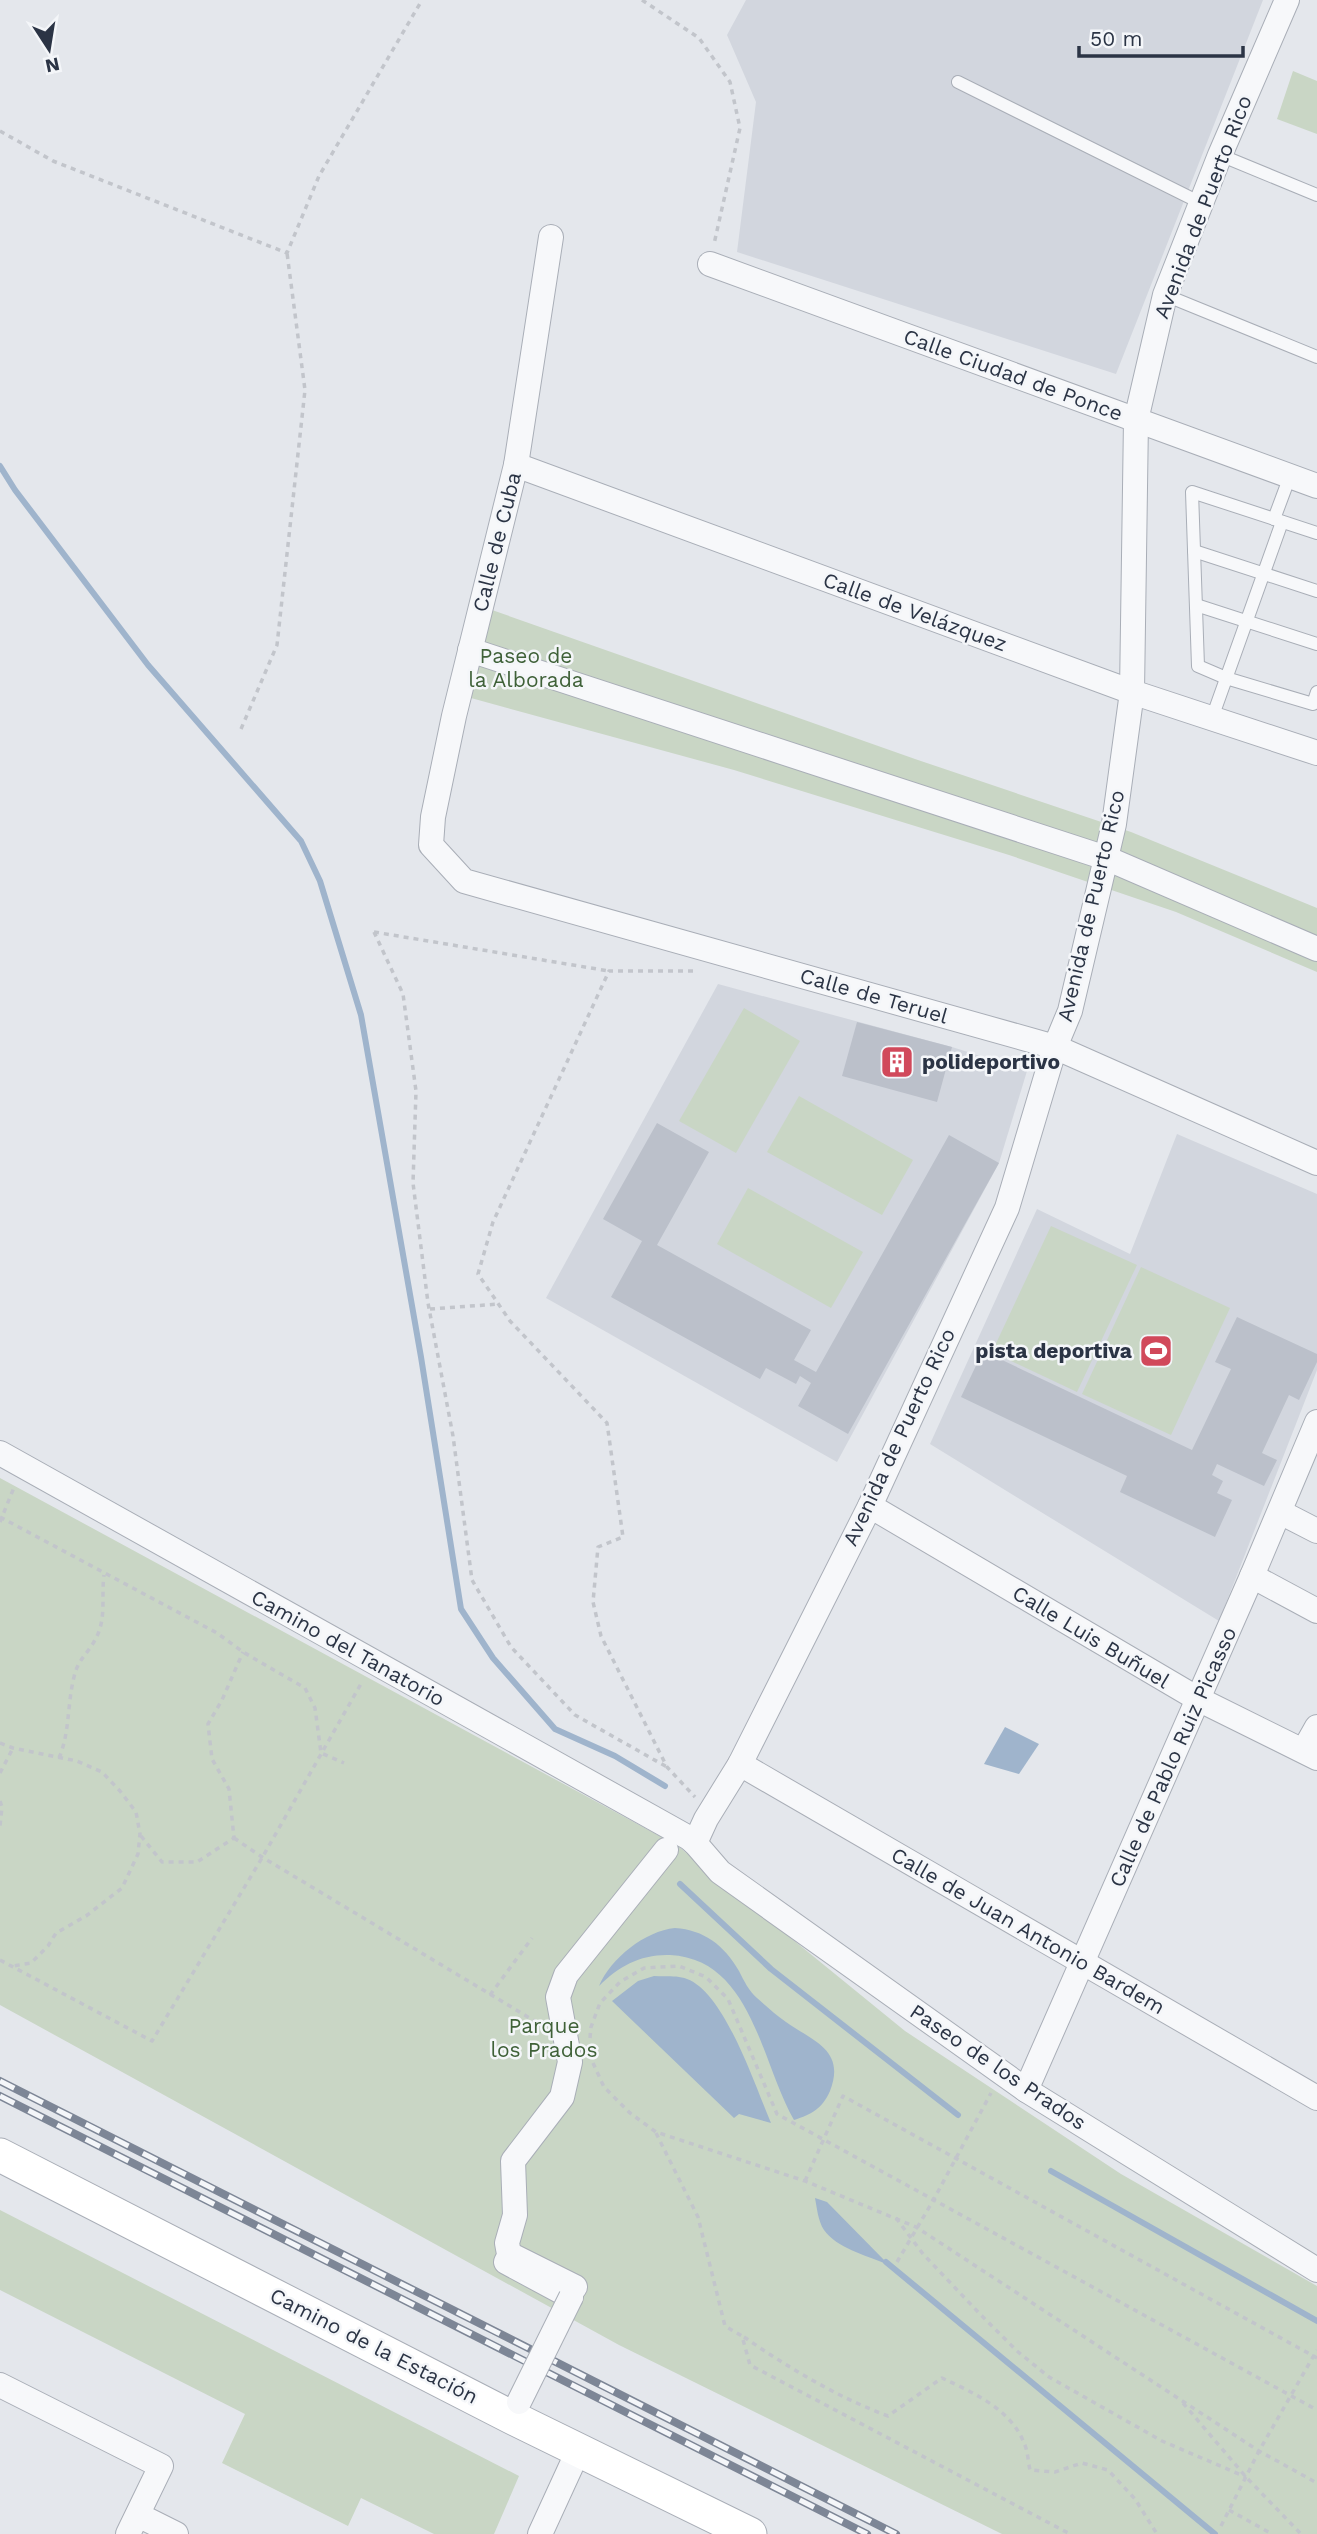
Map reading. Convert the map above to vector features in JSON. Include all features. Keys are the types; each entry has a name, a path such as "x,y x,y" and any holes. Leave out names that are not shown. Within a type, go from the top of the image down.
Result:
{"street":[{"name":"Avenida de Puerto Rico","path":"695,1843 706,1819 740,1764 870,1506 1007,1208 1055,1047 1070,1011 1114,824 1132,692 1136,420 1165,295 1220,155 1287,0"},
{"name":"Calle de Cuba","path":"431,845 433,817 470,650 516,465 551,237"},
{"name":"Calle Ciudad de Ponce","path":"710,264 1317,486"},
{"name":"Calle de Velázquez","path":"516,465 1132,692 1317,753"},
{"path":"470,650 1106,858 1317,949"},
{"name":"Calle de Teruel","path":"431,845 464,881 1055,1047 1317,1163"},
{"name":"Calle de Pablo Ruiz Picasso","path":"1026,2090 1317,1422"},
{"name":"Camino del Tanatorio","path":"0,1453 695,1843"},
{"name":"Calle Luis Buñuel","path":"870,1506 1198,1699 1310,1754"},
{"path":"1280,1512 1317,1531"},
{"path":"1252,1576 1317,1611"},
{"path":"1310,1754 1317,1727"},
{"name":"Calle de Juan Antonio Bardem","path":"740,1764 1317,2098"},
{"name":"Paseo de los Prados","path":"695,1843 720,1872 1026,2090 1317,2270"},
{"path":"519,2402 571,2297 506,2262 508,2258 572,2291 575,2287 509,2253 508,2244 516,2215 513,2161 562,2097 570,2062 558,1997 566,1975 666,1850"},
{"name":"Camino de la Estación","path":"0,2155 499,2410 750,2534"},
{"path":"0,2385 161,2466 133,2525 176,2534"},
{"path":"540,2534 579,2449"}],"lane":[{"path":"958,82 1201,203"},
{"path":"1220,155 1317,195"},
{"path":"1165,295 1317,357"},
{"path":"1212,718 1264,574 1290,476"},
{"path":"1317,533 1192,492 1198,666 1226,678 1313,704 1317,692"},
{"path":"1194,551 1317,591"},
{"path":"1196,605 1317,644"}],"path":[{"path":"241,729 277,645 305,390 287,253 319,176 422,0"},
{"path":"642,0 699,38 730,82 740,128 710,264"},
{"path":"0,131 53,161 287,253"},
{"path":"667,1767 575,1715 511,1647 472,1580 453,1436 430,1309 413,1183 416,1091 402,994 374,932 609,971 705,971"},
{"path":"609,971 492,1222 478,1274 528,1341 607,1423 623,1537 598,1547 593,1602 601,1636 667,1767 696,1798"},
{"path":"430,1309 499,1304"},
{"path":"23,1466 1,1519 217,1633 243,1652 305,1688 315,1707 321,1753"},
{"path":"59,1758 65,1743 79,1660 95,1641 101,1624 104,1574"},
{"path":"234,1838 229,1789 212,1759 208,1724 243,1652"},
{"path":"0,1960 152,2041 374,1662"},
{"path":"0,1743 77,1761 102,1772 135,1812 140,1834 138,1854 122,1888 86,1916 56,1933 48,1946 31,1963 11,1966"},
{"path":"0,1773 13,1748"},
{"path":"321,1753 344,1763"},
{"path":"0,1801 0,1826"},
{"path":"140,1834 162,1862 197,1862 234,1838"},
{"path":"234,1838 590,2056"},
{"path":"490,1995 532,1938"},
{"path":"1317,2410 776,2114 728,1999 706,1977 679,1966 644,1968 620,1982 600,2003 591,2027 590,2056 604,2087 630,2113 656,2132 805,2181 916,2227 1259,2451 1317,2483"},
{"path":"897,2262 995,2086"},
{"path":"805,2181 843,2096 1315,2358"},
{"path":"656,2132 698,2217 725,2326 848,2400 888,2416 942,2378 971,2392 1006,2416 1024,2442 1030,2470 1055,2472 1082,2463 1108,2470 1135,2499 1157,2534"},
{"path":"896,2217 910,2238 979,2313 1017,2351 1049,2377 1162,2441 1246,2477"},
{"path":"742,2336 750,2365 1070,2534"},
{"path":"1222,2526 1259,2451 1315,2358 1317,2350"},
{"path":"1179,2398 1246,2477 1301,2534"},
{"path":"1229,2510 1272,2534"}],"shaded area":[{"path":"746,0 1263,0 1116,374 737,252 756,102 727,35"},
{"path":"718,984 952,1047 1027,1071 999,1163 837,1462 546,1298"},
{"path":"1177,1134 1317,1194 1317,1370 1219,1621 930,1444 1037,1209 1130,1254"}],"green space":[{"path":"1293,71 1317,81 1317,134 1277,119"},
{"name":"Paseo de la Alborada","path":"492,610 1131,832 1317,908 1317,972 1176,912 1009,855 734,770 471,698"},
{"path":"744,1008 800,1041 736,1153 679,1121"},
{"path":"799,1096 913,1160 882,1215 767,1152"},
{"path":"748,1188 863,1252 831,1308 717,1244"},
{"name":"pista deportiva","path":"1051,1226 1137,1265 1077,1392 992,1352"},
{"name":"pista deportiva","path":"1141,1267 1230,1308 1171,1435 1082,1394"},
{"name":"Parque los Prados","path":"0,1478 678,1846 905,2031 1121,2174 1317,2286 1317,2534 1002,2534 619,2345 0,2005"},
{"path":"0,2210 519,2476 494,2534 434,2534 361,2498 348,2526 222,2463 245,2414 0,2290"}],"water":[{"path":"1005,1727 1039,1744 1019,1774 984,1764"},
{"path":"675,1928 695,1932 720,1946 754,1995 782,2019 824,2048 834,2066 834,2077 827,2097 816,2110 794,2120 762,2044 737,1994 719,1974 698,1961 670,1955 640,1959 623,1967 599,1986 620,1956 630,1948 652,1934"},
{"path":"654,1976 687,1979 701,1988 714,2002 737,2042 771,2123 739,2114 734,2118 612,2001 638,1981"},
{"path":"815,2198 827,2202 886,2262 836,2242 820,2223"}],"building":[{"name":"polideportivo","path":"857,1022 952,1047 937,1102 842,1076"},
{"path":"657,1123 709,1152 657,1245 811,1330 794,1360 816,1372 949,1135 999,1163 848,1434 798,1406 811,1383 800,1376 796,1384 766,1368 760,1379 611,1297 642,1241 603,1219"},
{"path":"1237,1317 1317,1354 1317,1362 1299,1400 1289,1395 1262,1453 1277,1460 1264,1486 1217,1464 1212,1475 1223,1481 1217,1493 1232,1500 1215,1537 1120,1492 1127,1476 961,1397 983,1351 1192,1450 1231,1369 1215,1362"}],"waterway":[{"path":"0,466 15,490 148,665 301,841 320,881 361,1015 421,1357 461,1609 493,1658 555,1729 615,1756 665,1786"},
{"path":"680,1884 771,1969 958,2115"},
{"path":"1051,2171 1317,2321"},
{"path":"886,2262 1215,2534"}],"railway":[{"path":"0,2081 896,2534"},
{"path":"0,2096 867,2534"}],"place":[{"name":"polideportivo","path":"897,1062"},
{"name":"pista deportiva","path":"1156,1351"}]}
